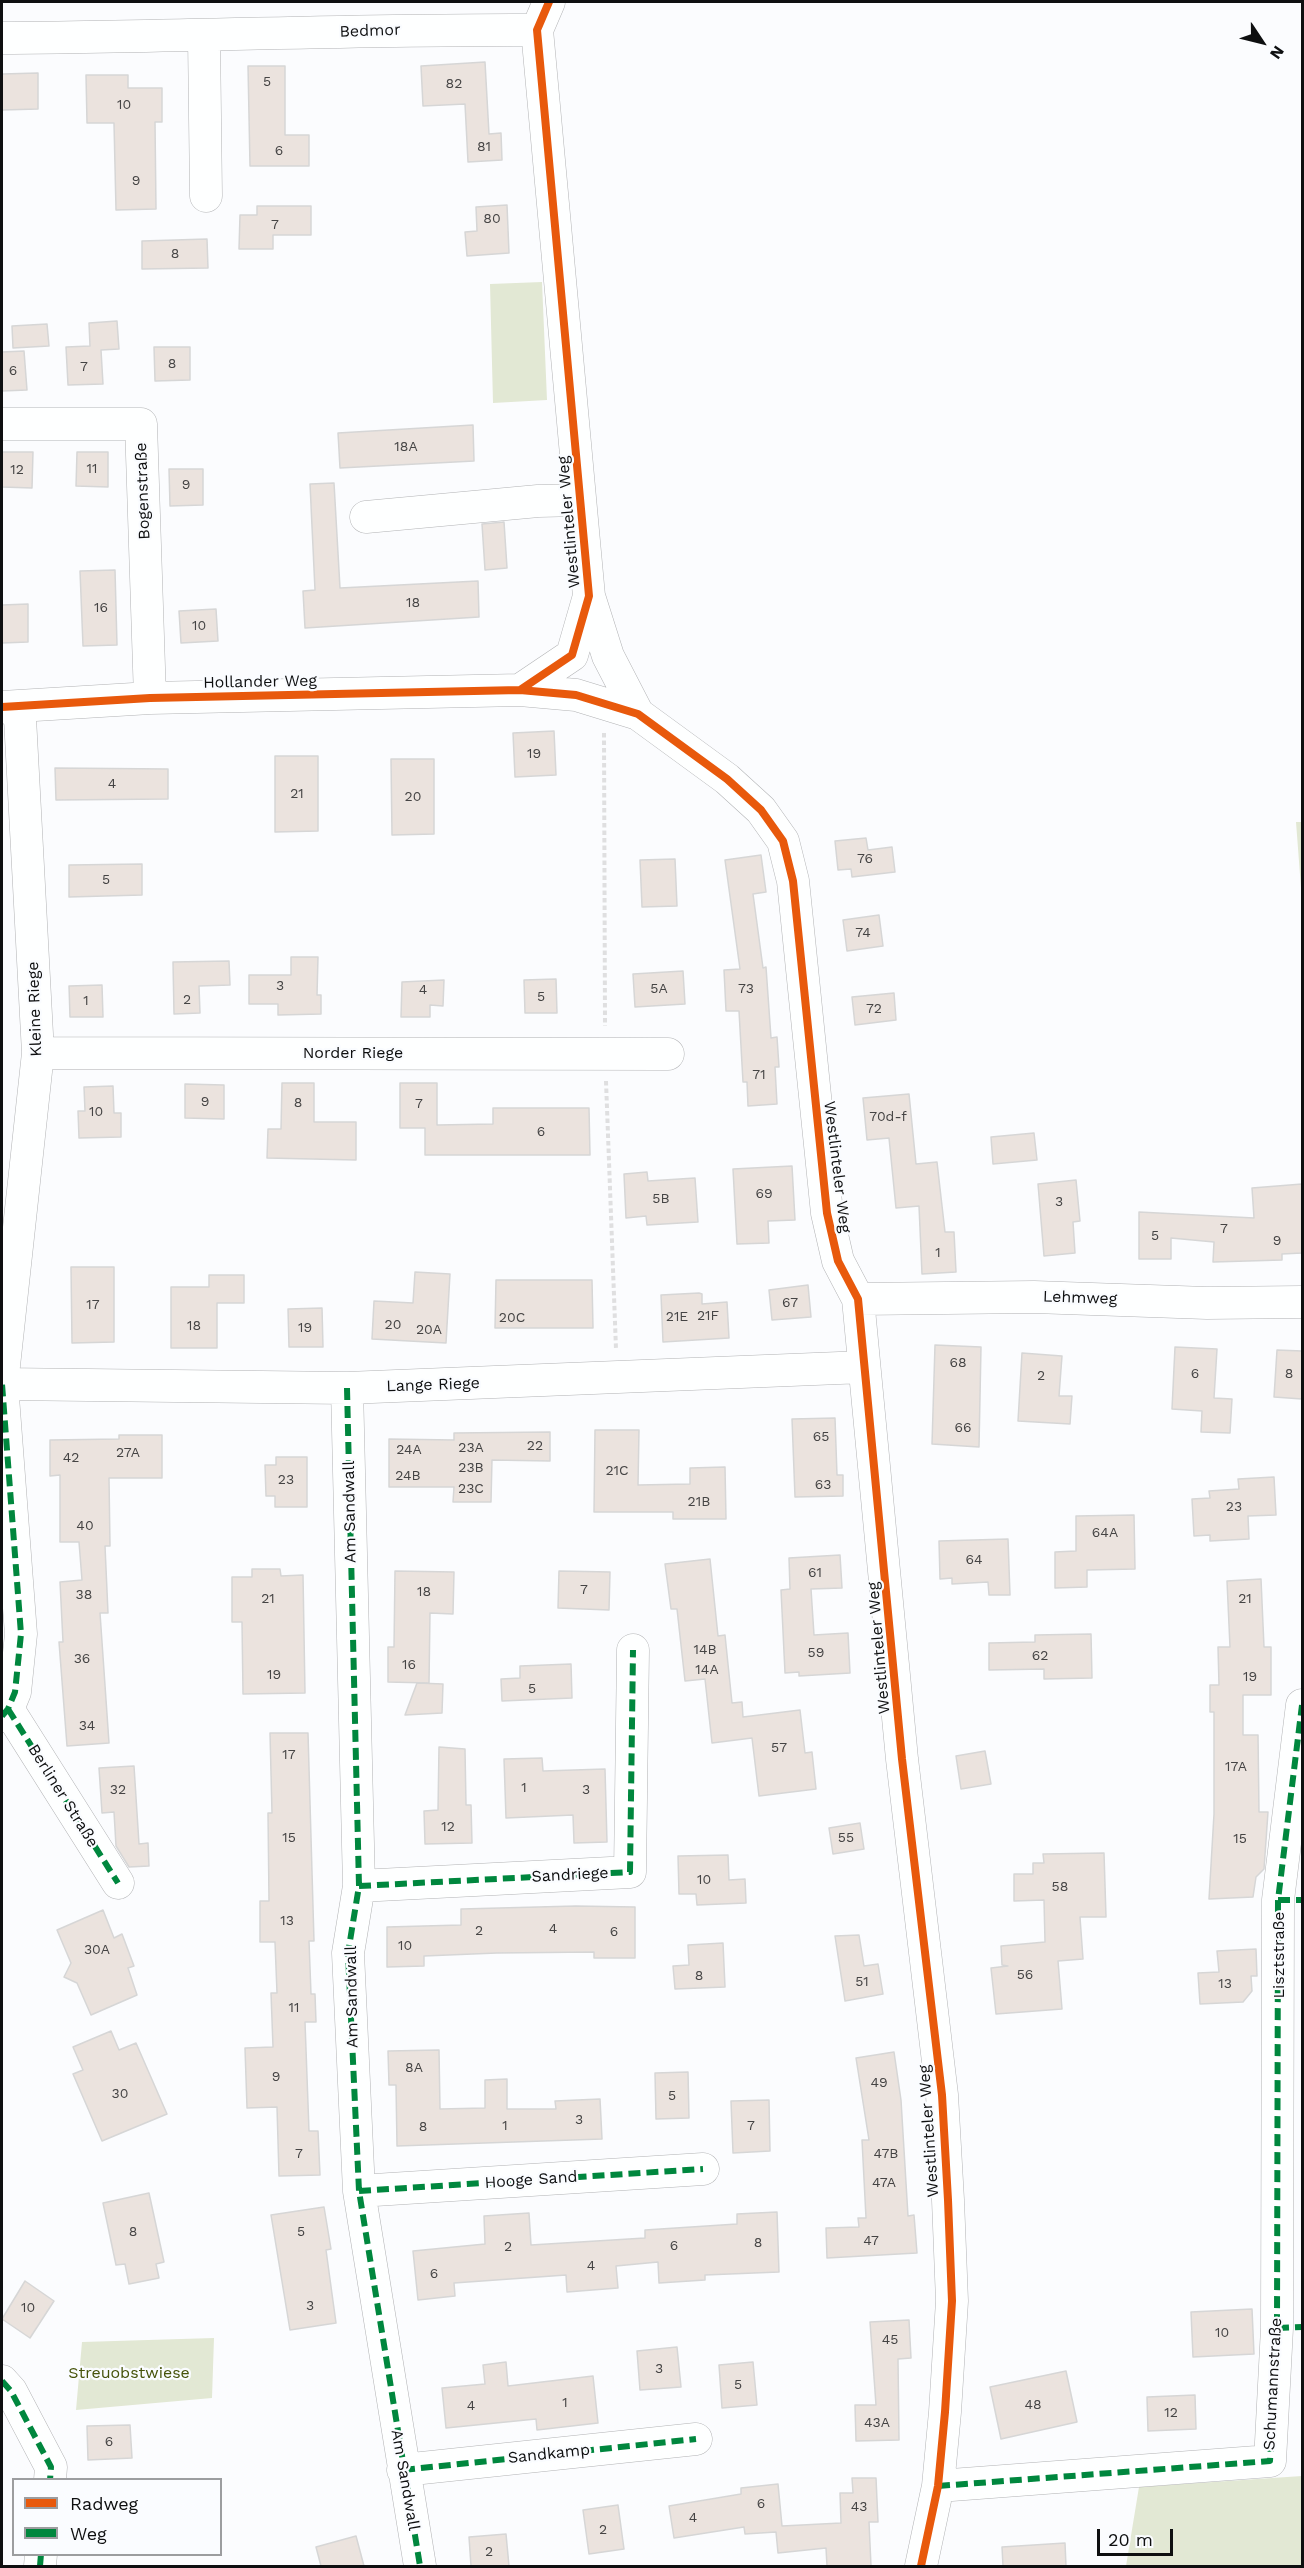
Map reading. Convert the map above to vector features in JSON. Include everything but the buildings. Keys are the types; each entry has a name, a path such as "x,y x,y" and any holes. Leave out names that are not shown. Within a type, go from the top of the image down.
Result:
{"street":[{"path":"537,30 549,2"},
{"name":"Bedmor","path":"2,38 204,37 430,29 537,30"},
{"name":"Westlinteler Weg","path":"537,30 589,596 608,656 638,714"},
{"path":"204,37 206,196"},
{"name":"Bogenstraße","path":"2,424 141,424 150,698"},
{"path":"366,518 538,501 580,500"},
{"name":"Westlinteler Weg","path":"520,690 572,655 589,596"},
{"name":"Westlinteler Weg","path":"520,690 576,695 638,714 727,778 761,810 783,841 793,881 827,1213 838,1262 858,1299 880,1510 902,1759 942,2095 951,2301 938,2486 921,2566"},
{"name":"Hollander Weg","path":"6,707 150,698 520,690"},
{"name":"Kleine Riege","path":"2,1384 38,1053 20,718 6,707"},
{"name":"Norder Riege","path":"38,1053 668,1054"},
{"name":"Lehmweg","path":"858,1299 1034,1297 1207,1303 1302,1302"},
{"name":"Lange Riege","path":"2,1384 347,1388 864,1367"},
{"name":"Berliner Straße","path":"2,1384 21,1634 15,1692 5,1713 118,1883"},
{"name":"Am Sandwall","path":"347,1388 358,1886 348,1953 359,2191 420,2566"},
{"name":"Sandriege","path":"358,1886 630,1872 633,1650"},
{"name":"Lisztstraße","path":"1279,2009 1290,1900 1302,1705"},
{"name":"Schumannstraße","path":"938,2486 1269,2461 1290,2327 1279,2009"},
{"name":"Hooge Sand","path":"359,2191 703,2169"},
{"path":"2,2381 11,2391 51,2467 50,2478"},
{"name":"Sandkamp","path":"403,2470 696,2439"}],"green space":[{"path":"542,282 547,400 493,403 490,284"},
{"path":"1296,822 1302,822 1302,901"},
{"name":"Streuobstwiese","path":"214,2338 212,2398 76,2410 82,2342"},
{"path":"1302,2476 1302,2566 1126,2566 1139,2487"}],"marked path":[{"path":"2,1384 21,1634 15,1692 8,1709 2,1716"},
{"path":"347,1388 359,1886 348,1953 359,2191 420,2566"},
{"path":"359,1886 630,1872 633,1650"},
{"path":"938,2486 1270,2461 1277,2328 1278,1900 1302,1705"},
{"path":"8,1709 118,1883"},
{"path":"1278,1900 1302,1900"},
{"path":"359,2191 703,2169"},
{"path":"1277,2328 1302,2327"},
{"path":"2,2381 11,2391 51,2467 50,2478"},
{"path":"403,2470 696,2439"},
{"path":"40,2566 41,2556"}],"cycle path":[{"path":"520,690 572,655 589,596 537,30 549,2"},
{"path":"2,707 150,698 520,690 576,695 638,714 727,779 761,810 783,841 793,881 827,1213 838,1261 858,1299 902,1759 942,2095 952,2301 938,2486 921,2566"}]}
